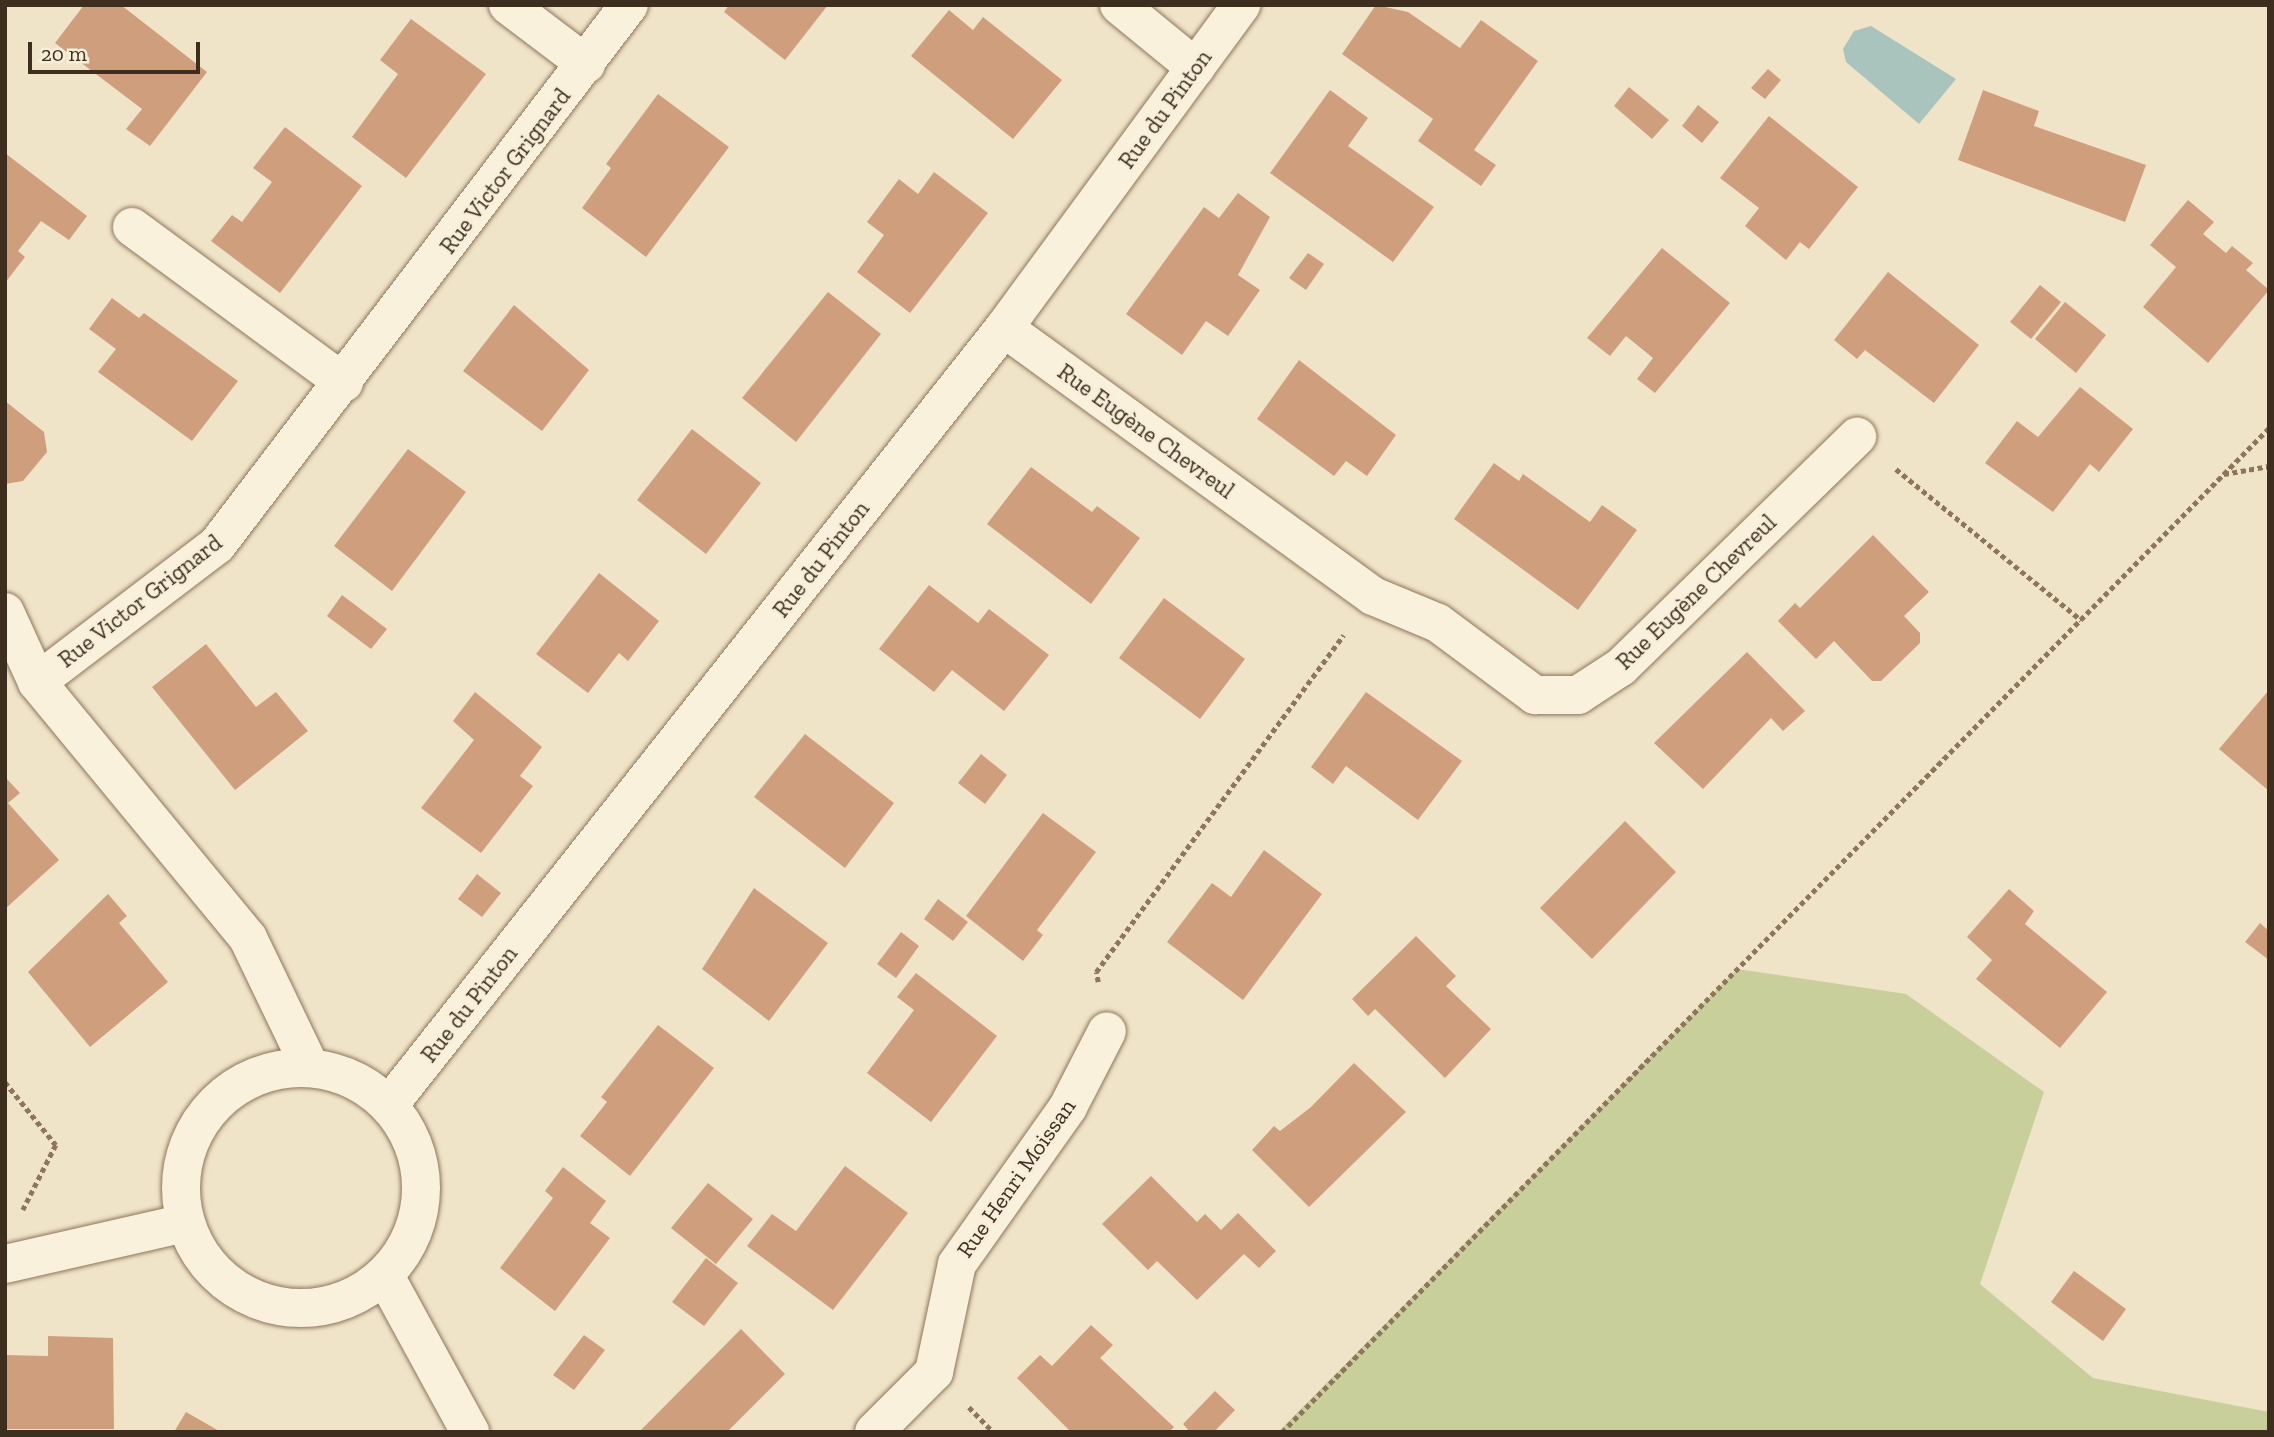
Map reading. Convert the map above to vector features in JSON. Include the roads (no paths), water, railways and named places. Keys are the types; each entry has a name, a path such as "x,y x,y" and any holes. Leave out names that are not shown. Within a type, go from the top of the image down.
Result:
{"street":[{"path":"508,5 586,64"},
{"name":"Rue Victor Grignard","path":"310,1067 248,938 37,682 217,545 344,383 629,5"},
{"path":"1119,5 1196,68"},
{"name":"Rue du Pinton","path":"389,1105 1004,328 1241,5"},
{"path":"132,227 344,383"},
{"name":"Rue Eugène Chevreul","path":"1004,328 1373,596 1438,623 1535,695 1578,695 1621,667 1857,438"},
{"path":"5,612 37,682"},
{"name":"Rue Henri Moissan","path":"874,1432 934,1372 957,1264 1068,1107 1107,1031"},
{"path":"310,1067 340,1073 389,1105 411,1138 421,1176 419,1215 404,1252 385,1276 342,1301 304,1309 265,1303 230,1287 201,1258 185,1223 180,1190 183,1156 218,1099 246,1080 277,1069 310,1067"},
{"path":"5,1264 185,1223"},
{"path":"385,1276 470,1432"}],"water":[{"path":"1871,26 1956,79 1919,124 1846,62 1843,49 1854,31"}]}
